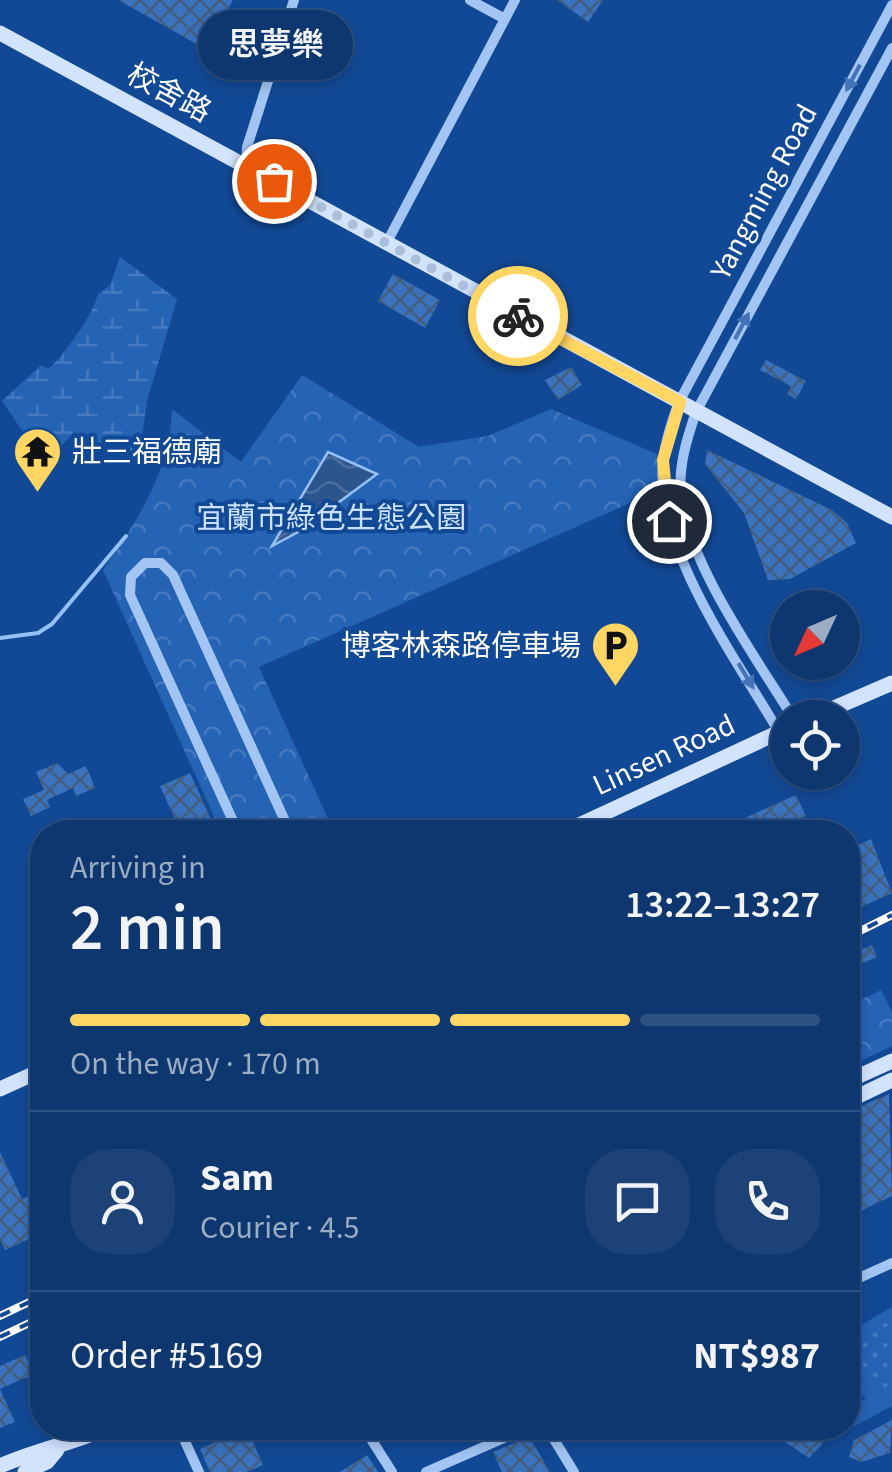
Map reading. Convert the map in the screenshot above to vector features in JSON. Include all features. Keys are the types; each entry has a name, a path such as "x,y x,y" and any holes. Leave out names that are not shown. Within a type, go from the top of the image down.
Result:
{"street":[{"path":"246,166 247,147 294,0"},
{"path":"470,0 505,19"},
{"path":"386,244 515,0"},
{"name":"Yangming Road","path":"770,709 714,621 669,521 663,460 680,402 892,6"},
{"name":"校舍路","path":"0,33 892,517"},
{"name":"Yangming Road","path":"781,700 728,612 685,514 682,464 696,412 892,48"},
{"path":"233,820 130,595 131,577 145,563 161,564 173,575 285,820"},
{"path":"853,700 892,683"},
{"name":"Linsen Road","path":"590,820 770,736"},
{"path":"860,1075 892,1060"},
{"path":"0,1089 30,1075"},
{"path":"860,1095 892,1080"},
{"path":"860,1277 892,1262"},
{"path":"25,1472 48,1462 57,1450 79,1440"},
{"path":"184,1440 199,1472"},
{"path":"372,1440 392,1472"},
{"path":"426,1472 499,1440"},
{"path":"554,1440 574,1472"},
{"path":"0,1466 40,1448 57,1450"}],"green space":[{"path":"120,257 177,299 147,401 142,437 131,462 74,432 51,457 38,454 2,401 41,365 48,369 61,355 85,323 98,294 110,285"},
{"name":"宜蘭市綠色生態公園","path":"302,375 419,447 488,436 551,409 657,454 657,491 259,667 329,820 216,820 103,570 140,513 159,474 172,409 241,462"},
{"path":"881,990 892,1012 892,1046 860,1061 860,1000"},
{"path":"892,1307 892,1319 864,1334 860,1343 860,1326"},
{"path":"892,1319 892,1393 877,1390 860,1376 860,1343 864,1334"},
{"path":"860,1377 876,1390 892,1393 892,1406 860,1423 860,1401 866,1398 860,1393"}],"water":[{"path":"328,452 377,474 300,531 272,546"}],"building":[{"path":"118,0 233,0 210,42 206,40 202,47"},
{"path":"557,0 603,0 588,22"},
{"path":"393,274 440,300 425,328 378,301"},
{"path":"766,360 806,381 796,399 787,394 791,386 760,370"},
{"path":"571,367 582,385 558,400 545,380"},
{"path":"707,450 832,510 847,523 856,543 790,579 768,580 744,513 705,464"},
{"path":"57,763 68,774 86,766 95,788 76,796 73,788 47,800 50,807 31,816 23,799 44,790 36,772"},
{"path":"190,773 211,820 176,820 160,786"},
{"path":"796,795 806,816 797,820 747,817"},
{"path":"871,839 892,893 860,908 860,844"},
{"path":"872,945 877,957 860,964 860,950"},
{"path":"889,1094 892,1196 860,1211 860,1107"},
{"path":"0,1152 22,1199 30,1195 30,1239 5,1250 0,1240"},
{"path":"25,1355 30,1376 0,1389 0,1366"},
{"path":"0,1389 15,1422 0,1428"},
{"path":"892,1420 890,1453 861,1462 849,1457 854,1440"},
{"path":"220,1440 252,1440 263,1465 247,1472 210,1472 200,1449"},
{"path":"522,1440 533,1443 550,1472 502,1472 493,1452"},
{"path":"782,1440 824,1440 809,1458"},
{"path":"367,1455 378,1472 340,1472"}],"waterway":[{"path":"0,638 38,633 52,624 126,536"}],"railway":[{"path":"860,931 892,915"},
{"path":"0,1316 30,1302"},
{"path":"0,1337 30,1323"}],"way so far":[{"path":"274,181 518,316"}],"place":[{"name":"思夢樂","path":"274,181"},
{"name":"壯三福德廟","path":"37,494"},
{"name":"博客林森路停車場","path":"616,688"}],"route":[{"path":"518,316 680,402 663,460 669,521"}]}
